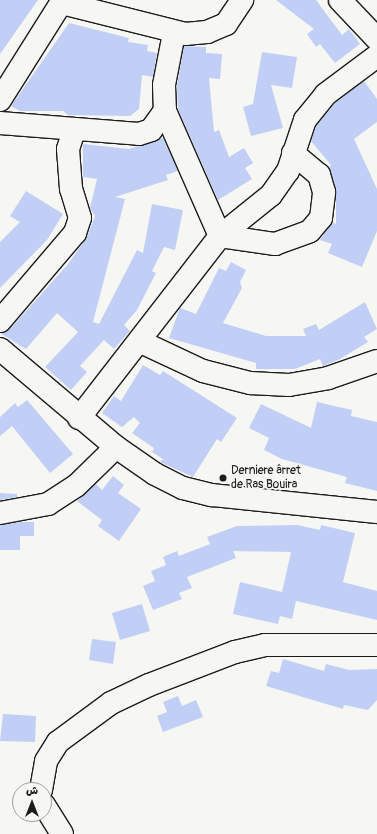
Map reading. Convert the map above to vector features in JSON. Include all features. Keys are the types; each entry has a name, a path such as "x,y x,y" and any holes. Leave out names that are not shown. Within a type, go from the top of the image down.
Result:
{"street":[{"path":"0,100 62,2 174,33 207,32 226,24 242,0"},
{"path":"340,0 377,39"},
{"path":"174,33 164,85 165,111 220,236"},
{"path":"79,418 141,342 220,236 271,195 288,171 305,120 326,94 377,56"},
{"path":"0,123 74,131 139,134 151,130 165,111"},
{"path":"0,321 75,233 80,218 71,189 68,149 74,131"},
{"path":"220,236 275,244 310,231 321,218 324,192 319,175 293,153"},
{"path":"141,342 203,371 250,383 289,385 328,378 377,360"},
{"path":"0,348 79,418 116,447 155,474 183,488 212,495 377,512"},
{"path":"0,513 48,504 76,486 116,447"},
{"path":"42,782 46,761 58,742 111,703 149,685 235,652 265,645 377,646"},
{"path":"52,818 62,834"}],"building":[{"path":"0,0 38,0 0,54"},
{"path":"276,0 316,0 342,35 349,29 360,44 335,63 320,44 316,47 307,34 314,29"},
{"path":"69,23 129,38 128,42 148,45 147,51 157,53 153,77 142,75 139,109 130,116 68,115 63,111 20,111 11,106"},
{"path":"184,46 206,47 206,53 222,54 220,79 209,78 214,132 219,130 229,157 244,148 253,163 245,168 252,179 218,200 178,109 177,86"},
{"path":"262,52 297,57 292,88 271,85 283,128 251,136 243,107 253,104"},
{"path":"364,81 377,99 377,122 354,139 377,189 377,231 362,267 328,253 332,244 320,240 332,222 336,224 336,189 329,168 331,165 311,141 316,126 335,103"},
{"path":"163,138 178,171 166,175 168,180 115,197 125,199 93,322 99,324 137,250 143,253 152,204 183,210 175,250 164,247 152,271 156,273 137,310 124,325 130,331 114,349 104,340 80,366 87,372 71,390 45,367 78,332 57,313 26,349 0,333 10,329 68,264 87,237 95,216 90,208 97,179 83,177 83,144 129,149"},
{"path":"26,191 63,214 47,240 0,288 0,242 20,222 10,216"},
{"path":"231,262 246,270 240,282 242,288 223,323 266,336 306,336 303,329 316,324 319,330 365,302 377,329 364,337 368,342 340,359 323,366 320,359 295,369 256,369 256,363 169,338 180,308 196,314 219,268 226,271"},
{"path":"143,365 160,375 163,371 237,418 221,442 217,439 193,477 160,462 163,459 152,452 154,448 132,433 140,423 134,417 122,427 102,413 114,396 121,401"},
{"path":"27,400 73,454 50,473 12,426 0,436 0,417 15,403 18,407"},
{"path":"317,402 352,410 351,416 377,422 377,491 345,483 347,477 282,459 264,450 269,438 249,428 261,404 311,428"},
{"path":"113,476 124,485 118,493 141,509 119,541 98,526 102,520 77,501 96,484 102,490"},
{"path":"0,493 17,494 17,497 0,500"},
{"path":"20,522 34,522 34,536 20,536 20,550 0,550 0,525"},
{"path":"297,525 320,530 321,525 355,533 343,582 377,591 377,620 296,601 292,619 280,616 278,624 233,614 240,582 282,592 291,552 233,551 236,558 187,577 192,588 179,593 182,599 153,610 143,586 155,581 151,571 166,565 163,557 177,551 179,556 210,544 207,537 237,526"},
{"path":"142,604 150,631 120,640 112,613"},
{"path":"92,639 116,642 113,664 89,660"},
{"path":"283,659 324,671 326,664 349,670 377,669 377,700 368,710 344,705 343,709 266,686 271,671 279,673"},
{"path":"178,696 182,706 196,700 203,717 163,732 157,716 167,712 163,702"},
{"path":"3,714 36,716 35,742 0,741"}],"place":[{"name":"Derniere ârret de Ras Bouira","path":"223,478"}]}
